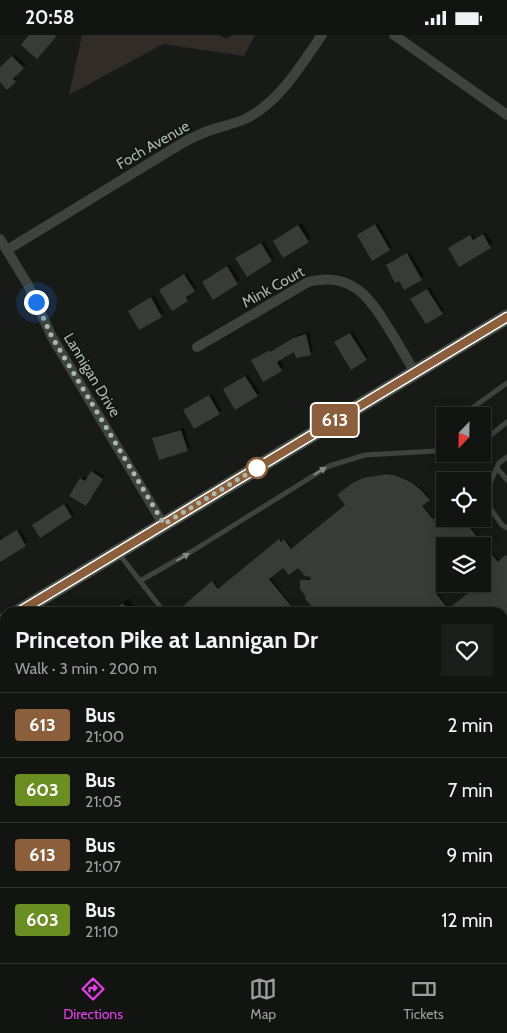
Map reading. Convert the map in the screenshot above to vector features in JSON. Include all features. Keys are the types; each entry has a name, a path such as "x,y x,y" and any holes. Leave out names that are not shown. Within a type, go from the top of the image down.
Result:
{"main road":[{"path":"28,607 507,317"}],"street":[{"name":"Foch Avenue","path":"7,250 184,142 245,118 261,109 286,86 322,35"},
{"path":"394,35 507,115"},
{"name":"Lannigan Drive","path":"0,239 28,285 52,337 164,524"},
{"name":"Mink Court","path":"197,347 308,282 320,279 333,279 359,290 366,297 376,309 415,372"}],"lane":[{"path":"474,407 507,383"},
{"path":"491,435 507,422"},
{"path":"140,581 194,550 329,466 365,455 436,451"},
{"path":"507,457 499,463 490,483 490,508 502,525 507,528"},
{"path":"497,468 507,480"},
{"path":"117,552 160,607"}],"shaded area":[{"path":"82,35 219,35 226,39 232,35 255,35 244,56 163,44 69,95"}],"building":[{"path":"29,35 55,35 56,37 37,59 21,45"},
{"path":"12,56 24,68 13,79 16,82 7,90 0,82 0,67"},
{"path":"375,224 390,250 372,261 357,235"},
{"path":"298,225 309,242 283,258 273,241"},
{"path":"483,234 491,248 459,267 448,248 470,235 473,240"},
{"path":"261,243 272,261 247,277 235,258"},
{"path":"407,253 422,280 404,290 399,281 395,283 386,265"},
{"path":"227,266 238,284 213,300 202,282"},
{"path":"184,274 195,291 186,297 188,301 172,311 159,290"},
{"path":"427,289 443,314 426,324 410,299"},
{"path":"151,297 162,317 139,330 128,311"},
{"path":"350,333 367,360 351,370 334,342"},
{"path":"306,334 311,355 296,358 294,352 277,362 282,371 263,382 251,360 270,350 270,352 293,338"},
{"path":"245,376 258,396 235,410 223,389"},
{"path":"209,395 220,414 194,429 183,410"},
{"path":"181,430 188,451 159,460 152,438"},
{"path":"91,471 103,479 86,506 69,496 80,478 85,481"},
{"path":"386,474 395,475 411,482 430,500 422,506 433,519 436,516 436,527 469,527 477,537 436,537 436,593 446,607 312,607 305,599 306,596 300,589 299,583 301,580 310,580 311,577 305,576 298,568 289,575 283,568 269,579 292,607 186,607 184,605 212,581 218,589 279,539 281,542 284,539 291,549 345,505 337,495 351,484 363,478"},
{"path":"64,504 72,517 40,538 32,525"},
{"path":"17,530 26,546 0,562 0,540"},
{"path":"491,553 498,562 505,555 507,556 507,607 451,607 470,592 491,592"},
{"path":"123,603 125,607 117,607"}],"bus line":[{"name":"613","path":"27,607 507,317"}],"route":[{"path":"36,302 52,337 164,524 257,468"}]}
